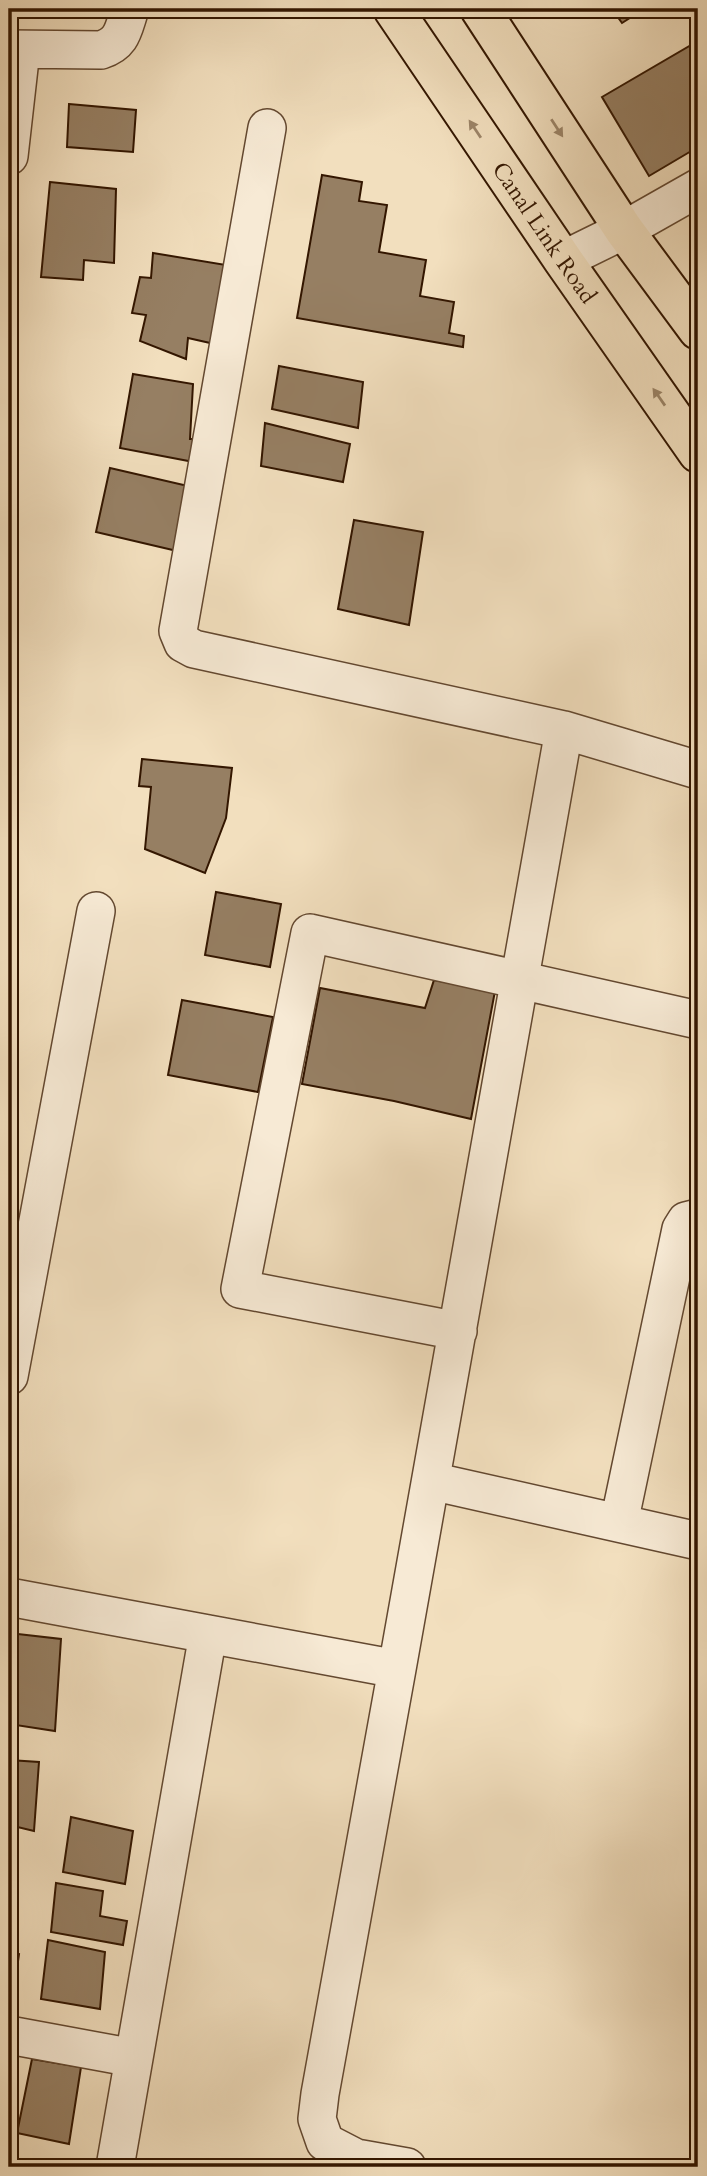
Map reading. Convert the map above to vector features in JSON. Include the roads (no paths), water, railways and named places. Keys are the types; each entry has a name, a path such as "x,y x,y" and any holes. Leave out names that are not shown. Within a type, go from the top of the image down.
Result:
{"main road":[{"name":"Canal Link Road","path":"393,9 698,453"},
{"path":"480,9 624,230 698,330"}],"street":[{"path":"9,156 15,49 101,50 119,40 130,9"},
{"path":"267,128 178,631 183,643 194,649 564,730 698,770"},
{"path":"563,260 624,230 698,188"},
{"path":"407,2167 356,2158 325,2142 317,2119 564,730"},
{"path":"9,1376 96,911"},
{"path":"458,1331 240,1289 310,933 698,1020"},
{"path":"620,1523 681,1229 686,1221 698,1218"},
{"path":"431,1481 698,1541"},
{"path":"9,1597 397,1669"},
{"path":"116,2167 208,1634"},
{"path":"9,2035 134,2058"}]}
